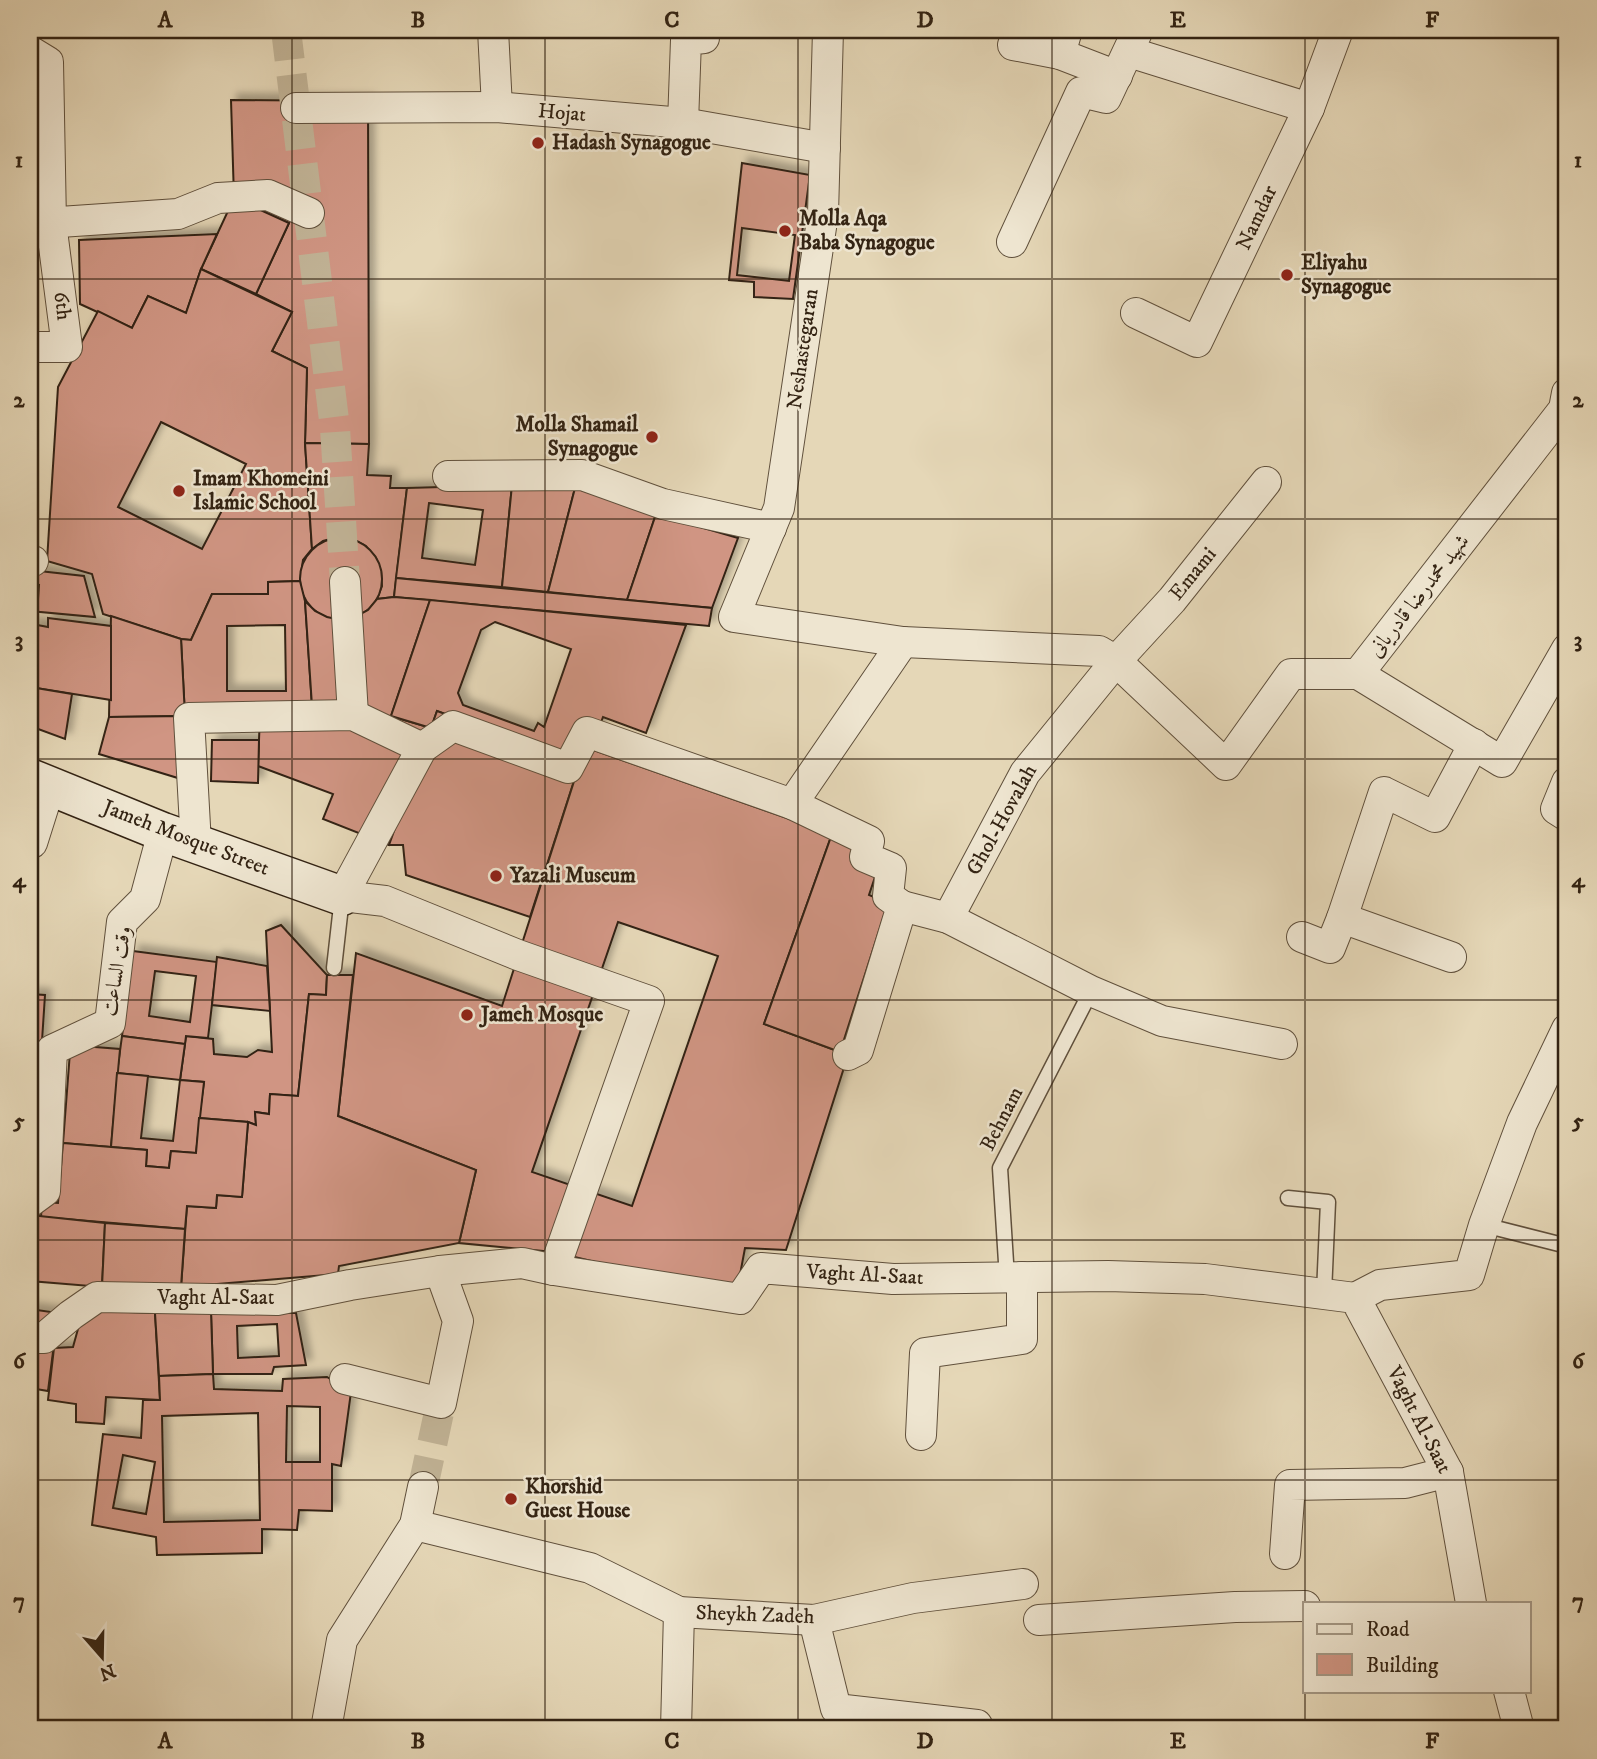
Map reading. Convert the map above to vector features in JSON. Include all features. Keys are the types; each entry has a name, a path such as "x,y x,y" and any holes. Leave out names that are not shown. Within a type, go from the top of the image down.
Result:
{"street":[{"path":"493,30 498,107"},
{"path":"683,123 686,40 704,38 704,30"},
{"name":"Neshastegaran","path":"828,30 823,214 779,508 734,617 903,642"},
{"name":"Namdar","path":"1136,313 1197,342 1310,108 1338,30"},
{"path":"1013,45 1063,42 1128,53 1310,108"},
{"name":"6th","path":"30,51 48,62 41,223 67,347 30,347"},
{"path":"1012,243 1081,92 1105,98 1128,53"},
{"name":"Hojat","path":"296,108 498,107 683,123 825,148"},
{"path":"41,223 178,214 218,198 268,195 309,213"},
{"name":"شهید محمدرضا قادریانی","path":"1116,661 1226,765 1291,674 1358,674 1566,404"},
{"path":"448,476 582,475 663,504 771,528"},
{"name":"Emami","path":"1116,661 1172,600 1266,482"},
{"path":"345,582 353,715"},
{"path":"792,804 903,642 1099,651 1116,661"},
{"path":"1358,674 1502,762 1566,651"},
{"path":"1566,651 1564,695 1567,700"},
{"name":"Ghol-Hovalah","path":"948,918 1024,774 1116,661"},
{"path":"179,838 190,718 353,715 422,748"},
{"path":"554,1270 649,1000 518,955 386,901 342,895 422,748 453,726 568,768 587,732 792,804 869,841 865,857 891,868 888,896 902,906 948,918 1091,991 1162,1021 1282,1044"},
{"path":"1303,937 1330,948 1384,792 1435,817 1474,744"},
{"path":"30,847 40,782"},
{"name":"Jameh Mosque Street","path":"40,782 179,838 342,895"},
{"path":"1567,782 1556,809 1567,816"},
{"name":"وقت الساعت","path":"30,1202 45,1191 51,1051 110,1023 122,922 145,899 179,838"},
{"path":"848,1055 858,1050 902,906"},
{"path":"1342,918 1451,957"},
{"path":"1355,1298 1380,1285 1469,1275 1484,1225 1522,1123 1567,1029"},
{"name":"Vaght Al-Saat","path":"30,1338 44,1338 97,1297 276,1300 347,1278 522,1263 740,1299 761,1268 893,1279 1108,1276 1205,1279 1355,1298 1448,1472 1471,1602"},
{"path":"345,1379 441,1403 458,1321 440,1271"},
{"path":"921,1435 925,1353 1021,1339 1015,1277"},
{"path":"1285,1554 1290,1485 1405,1483 1448,1472"},
{"path":"326,1729 342,1640 415,1525 423,1487"},
{"name":"Sheykh Zadeh","path":"415,1525 590,1568 679,1612 814,1620 913,1598 1023,1584"},
{"path":"1039,1620 1289,1600"},
{"path":"676,1729 679,1612"},
{"path":"814,1620 836,1709 892,1723 977,1725"},
{"path":"1509,1692 1519,1729"}],"lane":[{"path":"334,968 342,895"},
{"name":"Behnam","path":"1015,1277 1000,1168 1091,991"},
{"path":"1287,1198 1328,1202 1324,1293"},
{"path":"1484,1225 1567,1246"}],"building":[{"path":"231,100 368,101 369,444 305,443 307,368 272,351 292,312 256,294 289,223 234,198"},
{"name":"Molla Aqa Baba Synagogue","path":"742,163 810,175 793,299 754,297 754,282 729,280","holes":["742,228 795,235 789,281 737,275"]},
{"path":"234,198 289,223 256,294 201,269"},
{"path":"217,234 201,269 186,313 148,296 132,328 80,304 79,240"},
{"path":"201,269 292,312 272,351 307,368 305,443 312,549 303,560 300,581 268,582 268,594 212,594 191,640 103,614 92,574 47,561 58,387 98,311 132,328 148,296 186,313","holes":["161,422 246,464 202,549 118,507"]},
{"path":"305,443 369,444 367,475 391,476 390,488 407,488 394,597 377,599 382,586 381,571 376,558 366,546 353,539 338,537 323,541 312,549"},
{"path":"512,485 502,587 396,578 407,488","holes":["429,503 483,510 475,565 422,558"]},
{"path":"512,485 575,488 548,592 502,587"},
{"path":"575,488 656,514 627,600 548,592"},
{"path":"656,514 738,538 712,608 627,600"},
{"path":"341,538 357,541 370,550 379,563 382,579 379,595 370,608 357,617 341,620 325,617 312,608 303,595 300,579 303,563 312,550 325,541"},
{"path":"30,570 84,576 95,617 30,611 30,598 38,599 39,585 30,584"},
{"path":"396,578 712,608 709,626 394,597"},
{"path":"300,581 305,601 312,706 185,716 181,639 191,640 212,594 268,594 268,582","holes":["285,625 286,691 227,691 227,626"]},
{"path":"394,597 430,600 391,716 431,728 389,845 323,819 333,794 258,766 260,714 312,706 305,601 315,611 341,620 368,610 377,599"},
{"path":"430,600 686,625 646,733 603,717 597,733 566,758 437,711 431,728 391,716","holes":["495,622 571,649 544,727 538,723 534,731 463,705 458,693 481,630"]},
{"path":"111,616 181,639 185,716 109,717"},
{"path":"48,618 111,626 111,700 30,687 32,624 48,627"},
{"path":"30,687 72,694 65,739 30,726"},
{"path":"437,711 566,758 585,747 530,917 406,875 403,845 389,845"},
{"path":"185,716 191,782 99,754 109,717"},
{"path":"212,740 259,740 258,783 211,781"},
{"name":"Jameh Mosque","path":"585,747 832,834 764,1024 848,1055 786,1250 745,1248 736,1296 554,1252 459,1243 476,1170 338,1116 356,953 502,1006","holes":["618,922 718,956 632,1206 532,1172"]},
{"path":"832,834 861,849 877,871 869,895 888,903 840,1052 764,1024"},
{"path":"281,925 327,975 326,995 309,994 298,1096 270,1094 269,1114 255,1112 256,1125 199,1118 204,1082 180,1080 186,1036 213,1039 214,1054 247,1057 258,1050 272,1052 266,931"},
{"path":"133,951 217,962 208,1038 186,1036 185,1044 122,1036","holes":["155,971 196,976 190,1022 149,1016"]},
{"path":"217,957 267,966 270,1011 212,1005"},
{"path":"327,975 353,975 338,1116 476,1170 459,1243 339,1266 338,1274 181,1287 187,1206 216,1208 217,1195 242,1197 248,1122 256,1125 255,1112 269,1114 270,1094 298,1096 309,994 326,995"},
{"path":"30,994 45,995 38,1102 30,1101"},
{"path":"122,1036 185,1044 180,1080 117,1073"},
{"path":"82,1046 120,1049 111,1147 63,1143 70,1052"},
{"path":"117,1073 148,1076 141,1138 173,1141 180,1080 204,1082 196,1153 171,1151 169,1168 146,1166 147,1150 111,1147"},
{"path":"199,1118 248,1122 242,1197 217,1195 216,1208 187,1206 185,1229 41,1217 42,1202 58,1203 63,1143 147,1150 146,1166 169,1168 171,1151 196,1153"},
{"path":"30,1215 105,1223 102,1287 30,1281"},
{"path":"105,1223 185,1229 181,1287 102,1287"},
{"path":"30,1309 58,1313 48,1391 30,1388"},
{"path":"102,1311 155,1313 160,1400 106,1397 104,1424 76,1422 76,1404 48,1400 54,1348 73,1347 81,1318"},
{"path":"211,1312 296,1313 306,1365 274,1367 272,1374 213,1374","holes":["277,1324 279,1356 238,1358 237,1326"]},
{"path":"211,1312 213,1374 159,1376 155,1313"},
{"path":"213,1374 214,1389 282,1391 283,1379 327,1377 351,1392 341,1466 332,1464 332,1511 299,1510 297,1530 262,1529 262,1553 157,1555 156,1537 92,1525 103,1434 141,1438 143,1400 160,1400 159,1376","holes":["287,1406 320,1407 320,1462 286,1462","258,1413 260,1520 164,1522 162,1416","123,1455 155,1462 146,1514 113,1508"]}],"tunnel":[{"path":"286,30 335,428 345,582"},
{"path":"423,1487 441,1403"}],"place":[{"name":"Hadash Synagogue","path":"538,143"},
{"name":"Molla Aqa Baba Synagogue","path":"785,231"},
{"name":"Eliyahu Synagogue","path":"1287,275"},
{"name":"Molla Shamail Synagogue","path":"652,437"},
{"name":"Imam Khomeini Islamic School","path":"179,491"},
{"name":"Yazali Museum","path":"496,876"},
{"name":"Jameh Mosque","path":"467,1015"},
{"name":"Khorshid Guest House","path":"511,1499"}]}
